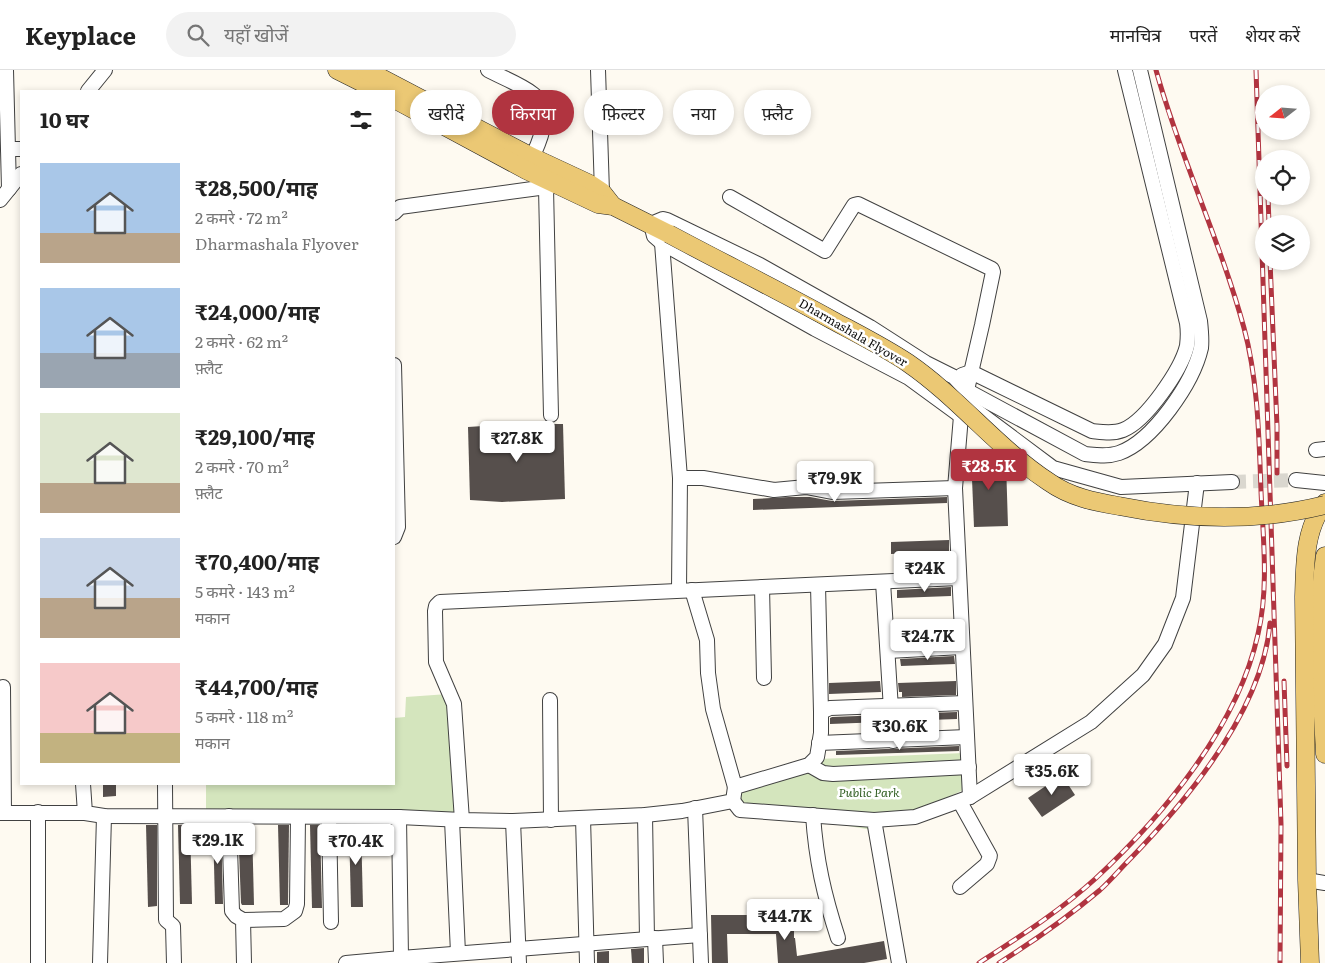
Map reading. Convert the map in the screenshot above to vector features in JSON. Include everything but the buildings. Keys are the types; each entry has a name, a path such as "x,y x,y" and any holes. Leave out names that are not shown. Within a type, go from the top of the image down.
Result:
{"main road":[{"path":"337,70 376,79 529,163 552,187 605,201"},
{"path":"395,99 529,163 590,184 605,201"},
{"name":"Dharmashala Flyover","path":"605,201 651,224 665,238 817,312 908,364 936,385 1000,445 1049,483 1068,493 1128,508 1215,518 1268,516 1300,511 1325,504"},
{"path":"1310,963 1307,880 1305,562 1314,520 1325,504"},
{"path":"1325,556 1322,587 1325,754"}],"street":[{"path":"4,195 15,149 6,70"},
{"path":"89,90 105,70"},
{"path":"488,70 535,95 540,104 544,123 542,133 529,163"},
{"path":"598,70 605,201"},
{"path":"651,224 662,219 667,220 760,265 870,327 926,364 954,377 971,372 1092,431 1106,433 1123,430 1138,421 1162,394 1186,347 1188,333 1125,70"},
{"path":"665,238 816,329 909,378 1085,454 1101,456 1117,454 1132,447 1144,437 1170,409 1190,378 1198,360 1201,345 1200,321 1140,70"},
{"path":"4,195 20,175"},
{"path":"395,212 400,207 552,187 551,415"},
{"path":"730,197 823,250 827,249 856,203 990,267 993,272 964,403 955,488 969,767 965,799 990,856 990,860 988,864 960,887"},
{"path":"665,238 685,590 707,640 708,674 713,709 734,794 740,810 874,820 915,818 965,799 1092,722 1143,675 1166,644 1183,598 1197,483"},
{"path":"926,364 964,403 1054,468 1121,487 1232,482"},
{"path":"954,377 964,403"},
{"path":"395,448 398,528 395,535"},
{"path":"680,478 703,478 774,490 806,487 832,492 955,488"},
{"path":"1296,480 1325,483"},
{"path":"458,953 454,704 436,662 436,606 440,602 959,578"},
{"path":"883,582 893,741"},
{"path":"3,688 2,813 85,813 104,816 399,816 513,821 645,815 695,808 809,765 817,757 822,712 818,584"},
{"path":"762,587 764,678"},
{"path":"888,651 962,647"},
{"path":"550,700 551,820"},
{"path":"822,712 830,708 965,703"},
{"path":"819,743 967,737"},
{"path":"809,765 823,773 832,774 969,767"},
{"path":"83,785 85,813"},
{"path":"165,785 166,920 173,926 174,963"},
{"path":"695,808 701,963"},
{"path":"38,812 38,963"},
{"path":"645,815 651,938 656,963"},
{"path":"100,963 104,816"},
{"path":"229,816 232,911 243,920 284,919 295,911 297,904 298,817"},
{"path":"399,816 401,958"},
{"path":"813,816 818,866 825,899 838,938"},
{"path":"329,817 331,922"},
{"path":"583,818 586,963"},
{"path":"874,820 899,963"},
{"path":"513,821 519,963"},
{"path":"1307,880 1325,883"},
{"path":"243,920 244,963"},
{"path":"346,963 700,935"}],"green space":[{"path":"448,694 460,820 206,814 206,785 395,785 395,718 405,717 406,697"},
{"name":"Public Park","path":"964,753 965,789 915,814 873,830 711,804 733,789 818,759"}],"tunnel":[{"path":"1232,482 1296,480"}],"railway":[{"path":"979,963 1039,923 1082,891 1121,854 1171,798 1216,735 1234,702 1248,668 1258,634 1263,599 1264,545 1257,409 1249,348 1224,263 1176,135 1156,70"},
{"path":"1256,70 1281,824 1280,963"},
{"path":"1268,205 1269,215"},
{"path":"1270,270 1277,426 1277,473"},
{"path":"999,963 1076,910 1100,890 1177,808 1220,750 1238,719 1254,687 1264,655 1270,623"},
{"path":"1284,681 1287,766"}]}
